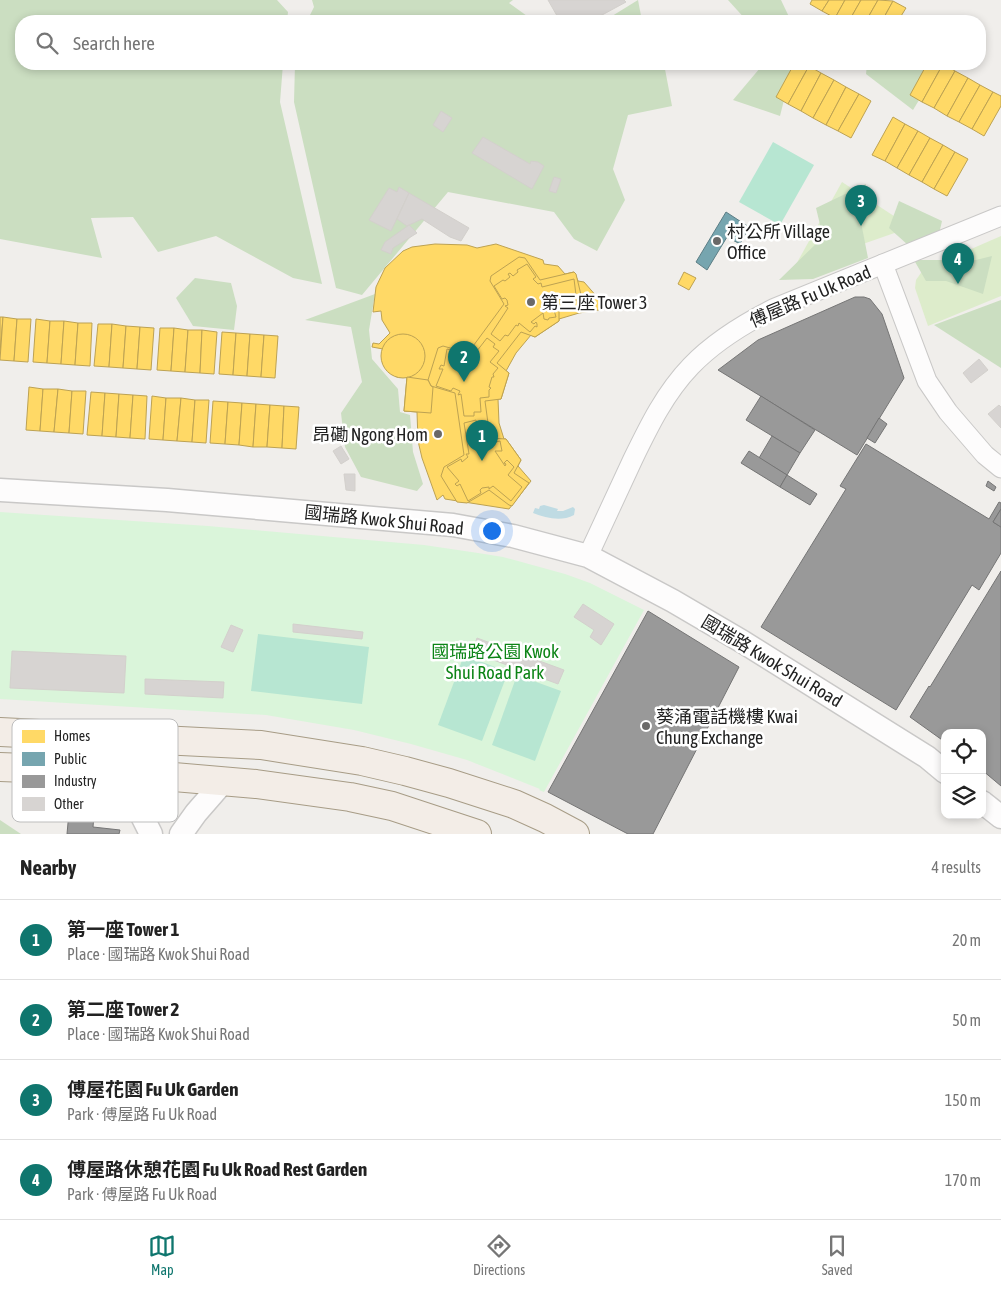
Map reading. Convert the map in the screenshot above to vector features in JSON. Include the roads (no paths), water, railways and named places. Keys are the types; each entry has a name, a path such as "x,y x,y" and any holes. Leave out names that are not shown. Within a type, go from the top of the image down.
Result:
{"main road":[{"path":"178,741 261,745 362,761 405,770 514,804 575,834"},
{"path":"178,778 256,784 350,797 392,806 477,834"}],"street":[{"name":"傅屋路 Fu Uk Road","path":"588,556 652,421 670,391 691,366 714,346 744,324 802,297 1001,216"},
{"path":"883,264 927,381 948,412 985,455 1001,468"},
{"name":"國瑞路 Kwok Shui Road","path":"0,490 167,500 453,525 513,536 588,556 673,601 743,642 918,752 941,769"},
{"path":"181,834 196,813 223,782"},
{"path":"986,805 1001,818"},
{"path":"145,822 151,834"}],"water":[{"path":"544,505 558,509 557,511 573,507 575,509 574,515 559,519 533,513 535,508 539,509 540,506"}],"place":[{"name":"傅屋花園 Fu Uk Garden","path":"861,226"},
{"name":"村公所 Village Office","path":"717,241"},
{"name":"傅屋路休憩花園 Fu Uk Road Rest Garden","path":"958,284"},
{"name":"第三座 Tower 3","path":"531,302"},
{"name":"第二座 Tower 2","path":"464,382"},
{"name":"昂磡 Ngong Hom","path":"438,434"},
{"name":"第一座 Tower 1","path":"482,461"},
{"name":"葵涌電話機樓 Kwai Chung Exchange","path":"646,726"}],"park label":[{"name":"國瑞路公園 Kwok Shui Road Park","path":"495,661"}]}
